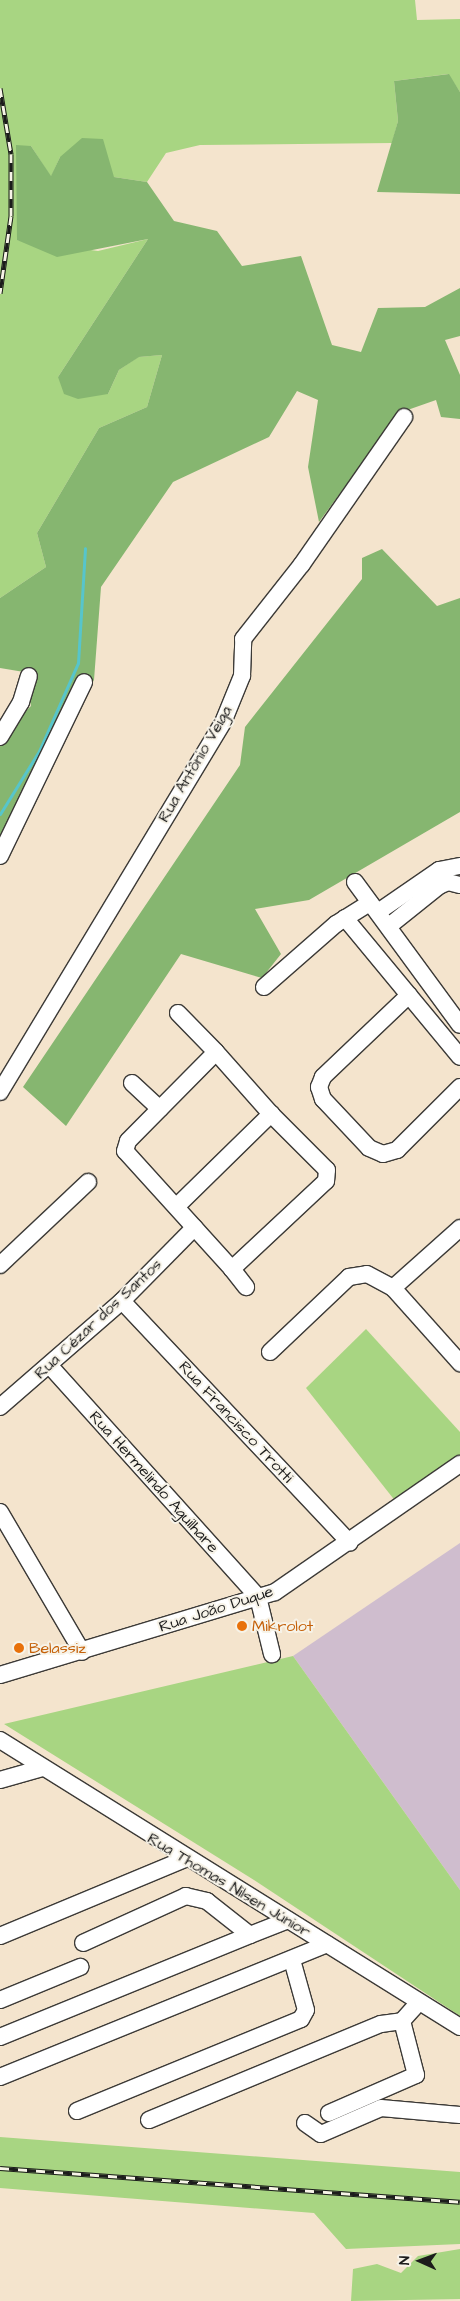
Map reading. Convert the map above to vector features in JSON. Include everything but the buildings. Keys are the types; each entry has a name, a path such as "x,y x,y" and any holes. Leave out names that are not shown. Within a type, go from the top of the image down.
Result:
{"street":[{"name":"Rua Antônio Veiga","path":"0,1092 5,1075 224,720 242,676 243,639 302,564 404,417"},
{"path":"0,737 21,702 29,676"},
{"path":"0,856 84,682"},
{"path":"264,987 345,918 374,907 439,870 460,866"},
{"path":"355,882 460,1025"},
{"path":"388,926 440,886 448,882 460,885"},
{"path":"345,918 460,1057"},
{"path":"409,995 323,1077 319,1087 323,1099 369,1148 383,1154 397,1150 460,1087"},
{"path":"178,1013 216,1052 271,1114 327,1170 328,1176 232,1269"},
{"path":"216,1052 128,1141 125,1151 176,1206 246,1287"},
{"path":"132,1083 160,1109"},
{"path":"176,1206 271,1114"},
{"path":"0,1265 88,1182"},
{"name":"Rua Cézar dos Santos","path":"0,1407 50,1366 122,1301 194,1228"},
{"path":"393,1288 460,1228"},
{"path":"270,1352 349,1277 367,1274 393,1288 460,1363"},
{"name":"Rua Francisco Trotti","path":"122,1301 350,1543"},
{"name":"Rua Hermelindo Aguilhare","path":"50,1366 258,1597"},
{"name":"Rua João Duque","path":"0,1675 82,1652 275,1592 350,1543 460,1464"},
{"path":"0,1512 82,1652"},
{"path":"258,1597 272,1654"},
{"name":"Rua Thomas Nilsen Júnior","path":"0,1740 184,1859 288,1920 460,2027"},
{"path":"0,1780 42,1768"},
{"path":"0,1936 184,1859"},
{"path":"84,1943 186,1896 207,1901 250,1935"},
{"path":"0,2036 288,1920"},
{"path":"0,2077 292,1960 327,1944"},
{"path":"77,2111 301,2019 306,2010 292,1960"},
{"path":"0,2000 80,1967"},
{"path":"149,2120 381,2024 402,2021 419,2002"},
{"path":"329,2113 416,2075 402,2021"},
{"path":"305,2123 321,2134 381,2108 460,2116"}],"shaded area":[{"path":"460,1543 460,1890 293,1656"}],"green space":[{"path":"0,0 415,0 417,20 460,19 460,92 448,74 394,81 398,121 392,143 200,145 166,153 147,182 114,177 60,157 51,177 31,146 17,209 17,240 98,251 148,239 58,377 108,394 119,370 138,357 162,355 147,407 99,428 37,533 46,567 0,598"},
{"path":"449,74 460,92 460,194 377,192 398,121 394,81"},
{"path":"82,138 103,139 114,177 147,182 174,221 217,231 242,266 301,256 332,345 361,352 378,308 425,307 460,288 460,336 445,340 460,375 460,419 441,417 436,400 399,413 319,522 308,467 318,400 297,391 269,437 173,482 101,587 94,680 0,843 0,736 31,706 24,672 0,668 0,598 46,567 37,533 99,428 147,407 162,355 139,357 119,370 108,394 78,399 64,394 58,377 148,239 57,257 17,240 16,145 31,146 51,176 60,157"},
{"path":"382,549 437,606 460,598 460,812 309,900 255,909 281,954 262,978 181,954 66,1126 23,1087 240,765 245,727 362,579 362,558"},
{"path":"366,1329 460,1432 460,1458 400,1507 306,1388"},
{"path":"293,1656 460,1890 460,2016 254,1880 4,1724"},
{"path":"0,2137 460,2172 460,2244 346,2249 314,2213 0,2188"},
{"path":"460,2249 460,2299 351,2301 353,2269 377,2264 401,2273 418,2256"}],"waterway":[{"path":"0,814 39,751 78,663 85,548"}],"railway":[{"path":"0,88 11,154 11,216 0,293"},
{"path":"0,2168 460,2202"}],"place":[{"name":"Mikrolot","path":"242,1626"},
{"name":"Belassiz","path":"19,1648"}]}
